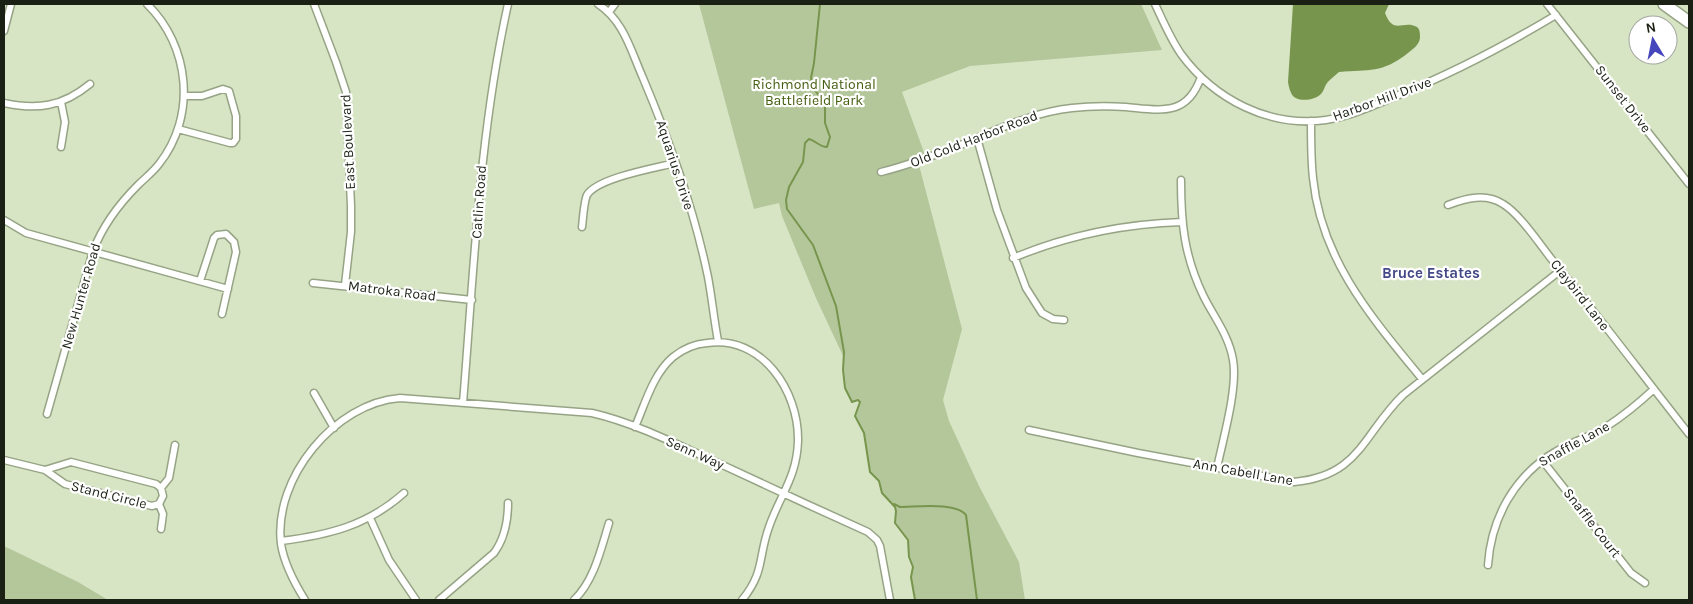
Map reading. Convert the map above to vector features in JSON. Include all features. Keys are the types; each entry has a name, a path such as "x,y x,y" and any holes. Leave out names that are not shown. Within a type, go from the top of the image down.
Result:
{"highway":[{"path":"1664,4 1689,22"}],"street":[{"path":"4,31 11,4"},
{"name":"New Hunter Road","path":"48,414 93,251 99,237 112,214 124,199 158,165 173,142 178,129 184,96 182,69 175,47 166,29 147,4"},
{"name":"East Boulevard","path":"314,4 346,92 351,206 350,241 345,285"},
{"name":"Catlin Road","path":"463,402 481,173 490,103 508,4"},
{"name":"Aquarius Drive","path":"598,4 609,12 623,30 659,117 684,186 708,277 718,341"},
{"path":"609,12 614,4"},
{"name":"Harbor Hill Drive","path":"1154,4 1176,46 1188,63 1201,77 1225,96 1253,111 1282,119 1311,121 1341,117 1418,87 1479,59 1556,15"},
{"name":"Sunset Drive","path":"1547,4 1689,184"},
{"name":"Old Cold Harbor Road","path":"881,172 930,157 1022,118 1054,110 1096,106 1156,110 1174,108 1186,102 1193,94 1201,77"},
{"path":"4,103 37,107 61,102 90,84"},
{"path":"178,129 230,144 236,139 236,116 229,91 223,90 202,96 184,96"},
{"path":"61,102 65,122 61,147"},
{"path":"1311,121 1315,192 1320,214 1335,258 1359,298 1422,379"},
{"path":"977,138 997,210 1013,258 1026,288 1039,310 1046,316 1064,320"},
{"path":"582,227 587,196 600,184 675,163"},
{"path":"1181,180 1182,222 1187,254 1202,294 1228,339 1234,362 1234,382 1217,468"},
{"name":"Claybird Lane","path":"1448,204 1459,200 1481,197 1496,200 1511,210 1561,270 1689,434"},
{"path":"4,220 26,232 228,289"},
{"path":"1013,258 1051,243 1096,231 1151,223 1182,222"},
{"path":"200,281 214,238 218,235 226,234 234,242 236,252 222,314"},
{"name":"Ann Cabell Lane","path":"1029,430 1217,468 1294,482 1308,481 1330,474 1350,461 1385,414 1403,395 1561,270"},
{"name":"Matroka Road","path":"313,283 472,300"},
{"path":"635,427 664,366 680,352 691,346 718,341 734,343 752,351 772,369 788,392 795,414 798,443 794,469 766,534 759,572 750,590 742,600"},
{"name":"Snaffle Lane","path":"1488,565 1495,529 1507,498 1523,477 1542,460 1565,446 1605,428 1654,389"},
{"path":"314,393 334,428"},
{"name":"Senn Way","path":"281,541 282,512 285,499 296,474 312,449 334,428 370,405 400,398 592,413 635,427 872,535 880,546 890,600"},
{"path":"161,488 169,478 175,444"},
{"path":"4,460 45,470"},
{"name":"Snaffle Court","path":"1542,460 1631,573 1645,583"},
{"name":"Stand Circle","path":"70,462 156,484 161,488 163,496 159,504 152,506 65,484 45,470 70,462"},
{"path":"305,600 292,574 281,541 325,534 370,518 383,511 404,494"},
{"path":"439,600 494,553 499,546 507,526 508,503"},
{"path":"159,504 163,514 161,529"},
{"path":"370,518 389,560 416,600"},
{"path":"574,600 583,590 589,579 609,523"}],"green space":[{"name":"Richmond National Battlefield Park","path":"699,4 1141,4 1162,50 970,66 902,92 925,155 919,165 962,329 943,400 949,421 979,486 1019,562 1025,600 915,600 911,577 913,567 909,557 908,541 895,523 896,511 894,507 882,493 879,481 870,472 864,433 855,416 860,402 858,400 852,402 845,388 844,358 816,298 782,216 779,203 754,209"},
{"path":"4,546 78,582 108,600 4,600"}],"shaded area":[{"path":"1293,4 1389,4 1385,13 1388,20 1392,24 1399,26 1412,25 1417,27 1420,32 1420,38 1417,45 1399,60 1375,69 1339,72 1326,84 1322,93 1315,98 1308,100 1297,99 1292,94 1288,82"}],"waterway":[{"path":"820,4 811,78 813,88 825,103 825,123 830,137 827,147 809,139 805,143 803,162 789,187 786,200 787,209 813,245 836,306 844,352 845,388 852,402 858,400 860,402 855,416 864,433 870,472 879,481 882,493 895,507 895,523 908,540 909,557 913,567 911,577 915,600"},
{"path":"894,504 900,507 954,508 966,515 977,600"}],"district":[{"name":"Bruce Estates","path":"1431,273"}]}
